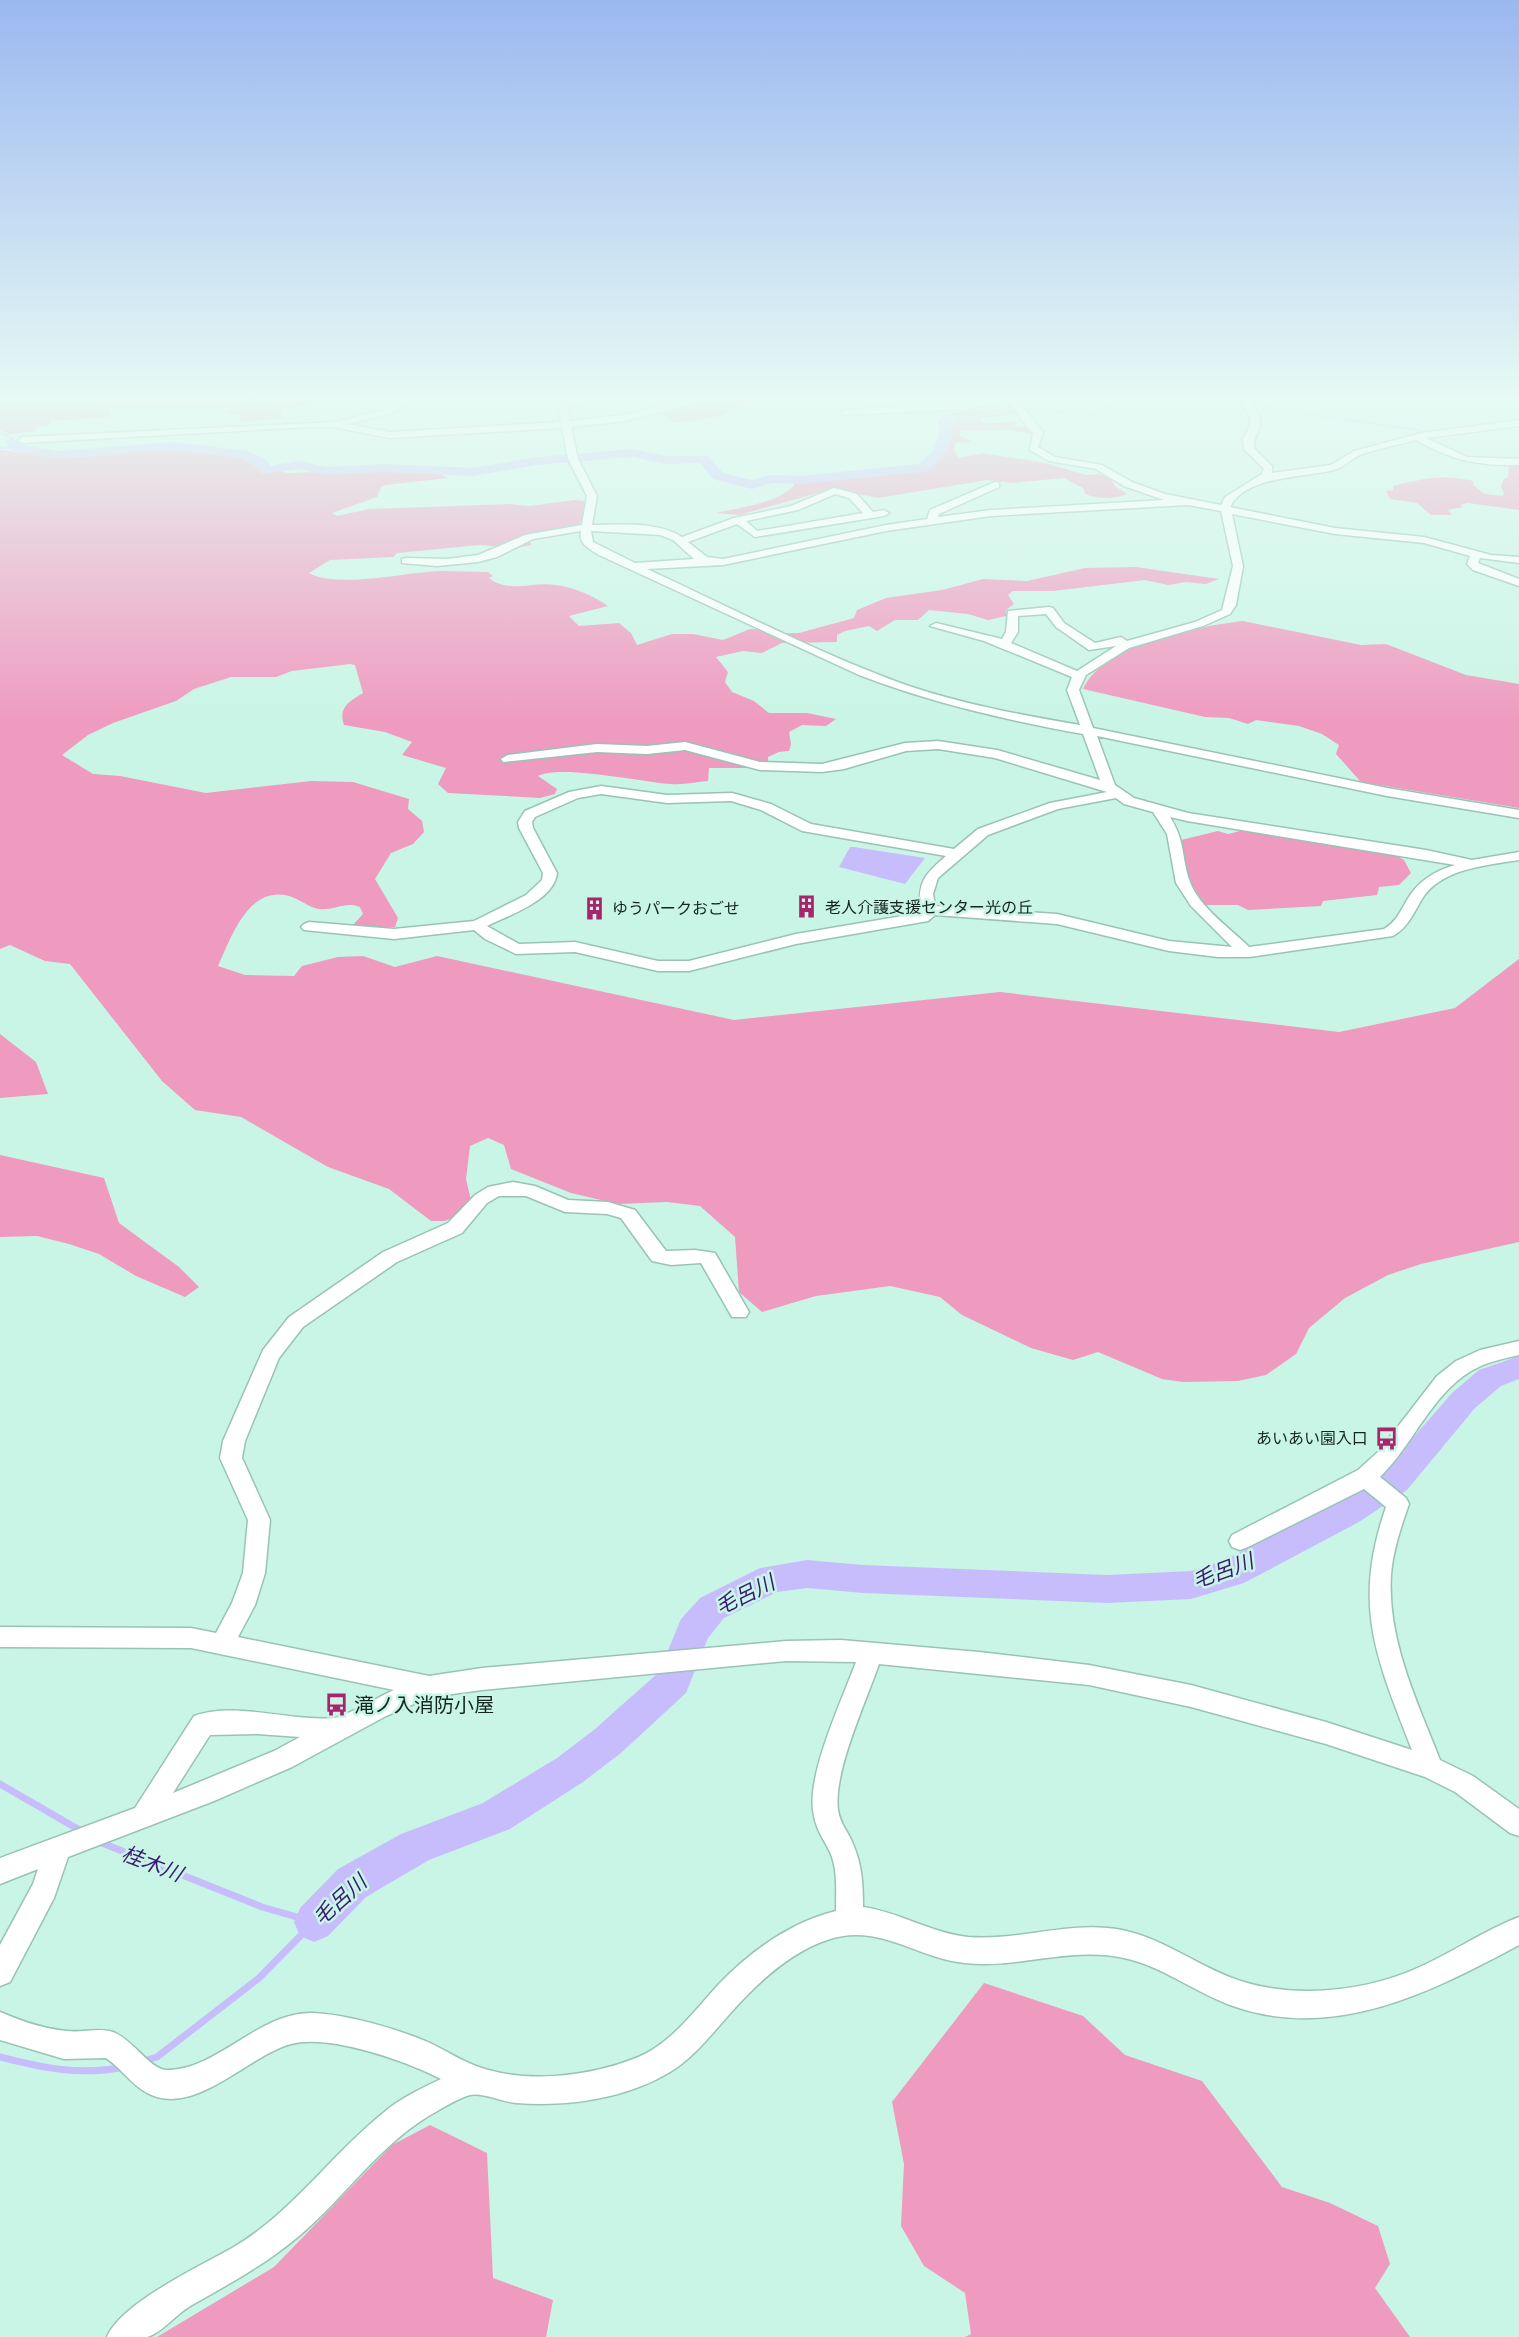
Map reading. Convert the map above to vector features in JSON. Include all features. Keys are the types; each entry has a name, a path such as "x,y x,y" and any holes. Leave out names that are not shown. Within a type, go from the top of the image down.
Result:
{"street":[{"path":"591,506 586,528 587,540 594,548 831,658 903,687 961,705 1327,781 1519,814"},
{"path":"681,541 738,520 799,506"},
{"path":"861,506 886,528"},
{"path":"932,521 934,512 947,506"},
{"path":"661,579 723,562 886,528 1002,512 1112,506"},
{"path":"1218,506 1335,531 1384,534 1440,543 1476,554 1519,560"},
{"path":"1004,645 1012,632 1012,614 1050,610 1060,625 1093,647 1133,641 1199,624 1226,612 1230,605 1238,566 1225,507"},
{"path":"738,520 755,534 884,513"},
{"path":"406,561 450,562 487,556 506,550 529,537 586,528 661,532 681,541 691,554 708,561"},
{"path":"1476,554 1472,564 1477,568 1519,583"},
{"path":"634,566 723,562"},
{"path":"936,626 1004,645 1079,676"},
{"path":"1112,790 1089,730 1074,699 1073,690 1079,676 1115,650 1133,641"},
{"path":"508,759 597,748 647,750 685,746 760,766 822,768 855,762 905,747 962,746 1008,757 1112,790 1129,801 1158,809 1235,826 1414,852 1470,864"},
{"path":"309,927 394,934 477,925 531,898 549,881 550,873 526,828 525,822 530,814 587,791 618,790 667,799 732,797 766,807 807,828 957,854"},
{"path":"477,925 490,936 516,949 575,947 658,966 689,966 795,939 917,920 928,916 926,894 931,876 983,832 997,825 1055,806 1112,790"},
{"path":"1158,809 1174,834 1183,884 1204,911 1245,952"},
{"path":"927,910 1057,919 1177,947 1245,952 1388,933 1399,927 1422,889 1444,874 1470,864 1519,856"},
{"path":"223,1643 243,1605 254,1573 258,1544 259,1520 231,1458 234,1441 270,1355 296,1322 309,1311 390,1257 455,1228 482,1199 494,1191 513,1188 529,1190 565,1206 608,1208 628,1214 659,1256 667,1259 697,1255 708,1258 739,1312"},
{"path":"1239,1541 1368,1479 1390,1454 1441,1382 1487,1355 1519,1348"},
{"path":"1368,1479 1398,1504 1388,1526 1378,1575 1380,1625 1388,1658 1431,1767"},
{"path":"0,1637 190,1638 429,1687"},
{"path":"0,1871 283,1759 377,1708 429,1687 482,1679 786,1651 871,1652 1100,1677 1202,1699 1368,1746 1431,1767 1464,1784 1519,1824"},
{"path":"850,1920 849,1870 841,1846 828,1827 825,1807 826,1782 856,1702 871,1652"},
{"path":"145,1814 161,1787 190,1750 203,1724 256,1723 339,1729"},
{"path":"0,1972 45,1889 63,1847"},
{"path":"0,2026 67,2046 108,2044 120,2051 143,2076 157,2083 176,2084 193,2079 284,2030 314,2027 394,2044 472,2079 501,2089 547,2089 607,2083 638,2073 669,2059 758,1964 820,1929 850,1920 880,1923 963,1950 1010,1951 1068,1941 1101,1941 1126,1945 1154,1955 1215,1986 1248,1998 1290,2003 1332,2002 1400,1990 1519,1930"},
{"path":"123,2337 173,2298 246,2257 290,2224 392,2124 418,2106 472,2079"}],"shaded area":[{"path":"0,506 352,506 332,513 337,516 369,509 451,506 585,506 584,517 579,524 530,540 531,545 517,548 480,545 397,553 393,557 330,560 309,573 322,578 355,580 441,571 488,572 493,576 489,578 505,585 563,586 583,592 608,606 569,616 579,626 619,623 631,633 637,645 672,634 693,634 723,640 750,629 760,629 767,634 799,633 854,618 857,610 886,598 942,590 983,579 1027,581 1085,568 1136,567 1219,579 1206,584 1186,582 1168,585 1145,580 1053,591 1013,591 1008,595 1014,604 1006,610 1006,616 988,620 968,614 929,610 918,620 895,620 877,631 869,626 845,631 837,635 837,642 782,643 762,653 743,651 716,657 728,672 725,682 732,692 754,701 769,713 807,713 836,719 826,726 802,725 789,732 791,744 789,751 768,757 768,768 709,768 708,781 671,784 564,772 538,776 557,789 555,794 540,798 448,793 438,784 446,768 402,755 412,742 385,732 344,725 342,714 344,709 349,702 363,693 355,665 350,664 292,671 276,677 231,677 194,689 176,701 113,723 88,735 62,755 93,774 120,776 206,793 311,781 353,782 409,799 408,809 422,821 424,832 413,844 391,853 375,879 398,918 395,927 378,927 368,933 351,927 363,914 360,907 349,905 321,909 311,907 289,896 272,895 260,900 242,918 218,966 245,975 294,976 302,966 338,957 363,956 395,967 437,956 734,1020 1000,992 1339,1032 1455,1008 1519,959 1519,1242 1421,1264 1388,1275 1345,1298 1309,1328 1296,1354 1266,1375 1238,1381 1183,1382 1162,1379 1098,1352 1073,1360 1031,1348 962,1315 940,1297 890,1286 816,1296 762,1312 739,1292 735,1237 700,1206 667,1202 618,1204 571,1193 511,1169 504,1145 488,1138 470,1146 466,1179 473,1209 445,1221 431,1221 389,1189 328,1167 241,1117 195,1110 162,1081 70,964 45,961 10,945 0,949"},
{"path":"748,506 771,506 739,515 716,513"},
{"path":"1421,506 1463,507 1447,510 1452,514 1450,515 1431,515"},
{"path":"1490,506 1519,506 1519,510"},
{"path":"1243,621 1361,645 1386,644 1466,675 1519,684 1519,808 1361,782 1336,754 1339,745 1322,734 1299,726 1256,720 1248,724 1229,718 1205,717 1083,689 1095,673 1111,659 1131,648 1177,633"},
{"path":"1218,831 1228,834 1240,831 1323,841 1392,853 1404,860 1411,873 1399,885 1379,887 1377,895 1323,901 1321,906 1248,910 1238,905 1205,905 1184,874 1181,840"},
{"path":"850,847 925,858 905,884 839,867"},
{"path":"0,1034 36,1062 48,1094 0,1098"},
{"path":"0,1155 104,1178 119,1223 179,1267 199,1287 185,1297 136,1276 99,1254 69,1244 37,1236 0,1237"},
{"path":"984,1983 1083,2016 1125,2055 1202,2081 1282,2187 1330,2203 1378,2226 1390,2264 1375,2288 1410,2337 965,2337 971,2334 965,2293 924,2266 901,2226 904,2164 892,2102"},
{"path":"430,2125 487,2153 493,2278 553,2300 546,2337 157,2337 274,2267 392,2145"}],"waterway":[{"name":"毛呂川","path":"314,1922 352,1883 415,1847 496,1816 570,1770 608,1741 673,1682 693,1630 712,1608 772,1578 807,1574 863,1579 1107,1589 1191,1585 1232,1573 1347,1513 1395,1481 1464,1400 1490,1378 1519,1367"},
{"name":"桂木川","path":"0,1784 83,1832"},
{"name":"桂木川","path":"97,1841 262,1907 314,1922 259,1978 157,2057 143,2061"},
{"name":"毛呂川","path":"0,2057 62,2070 92,2071 124,2067"}],"place":[{"name":"老人介護支援センター光の丘","path":"807,907"},
{"name":"ゆうパークおごせ","path":"594,908"},
{"name":"あいあい園入口","path":"1386,1438"},
{"name":"滝ノ入消防小屋","path":"336,1705"}]}
